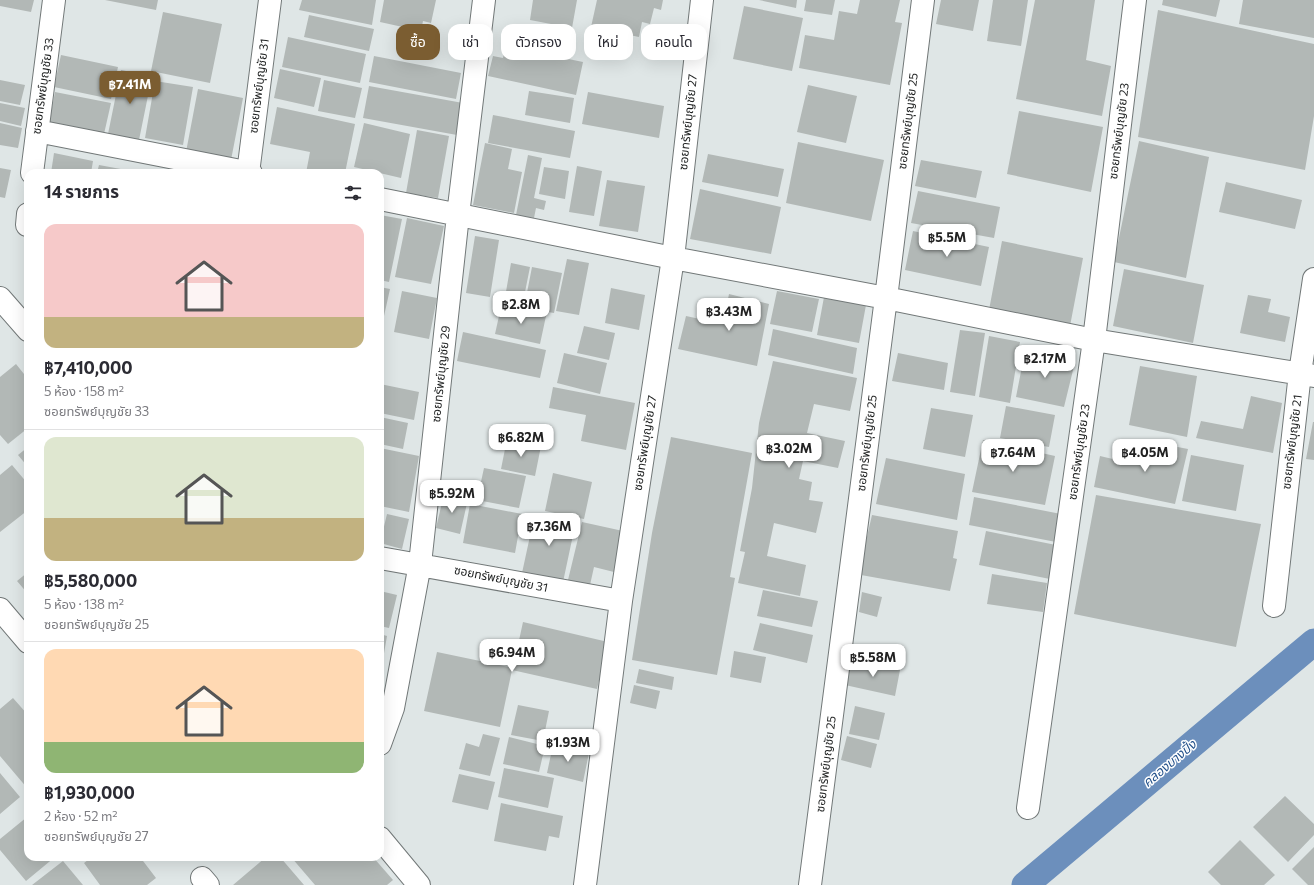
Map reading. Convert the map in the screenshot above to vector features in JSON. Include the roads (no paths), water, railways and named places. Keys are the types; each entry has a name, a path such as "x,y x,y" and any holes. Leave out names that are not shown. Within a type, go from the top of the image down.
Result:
{"street":[{"name":"ซอยทรัพย์บุญชัย 33","path":"32,169 54,0"},
{"name":"ซอยทรัพย์บุญชัย 31","path":"249,169 270,0"},
{"name":"ซอยทรัพย์บุญชัย 29","path":"384,733 393,708 420,564 458,215 484,0"},
{"name":"ซอยทรัพย์บุญชัย 27","path":"585,885 621,601 673,258 702,0"},
{"name":"ซอยทรัพย์บุญชัย 25","path":"810,885 923,0"},
{"name":"ซอยทรัพย์บุญชัย 23","path":"1028,808 1094,340 1135,0"},
{"path":"37,131 229,169"},
{"path":"384,200 1094,340 1307,374"},
{"name":"ซอยทรัพย์บุญชัย 21","path":"1274,606 1307,374 1314,279"},
{"path":"0,298 24,325"},
{"name":"ซอยทรัพย์บุญชัย 31","path":"384,559 621,601"},
{"path":"0,609 24,637"},
{"path":"384,843 418,885"}],"waterway":[{"name":"คลองบางปิ้ง","path":"1025,885 1314,642"}]}
